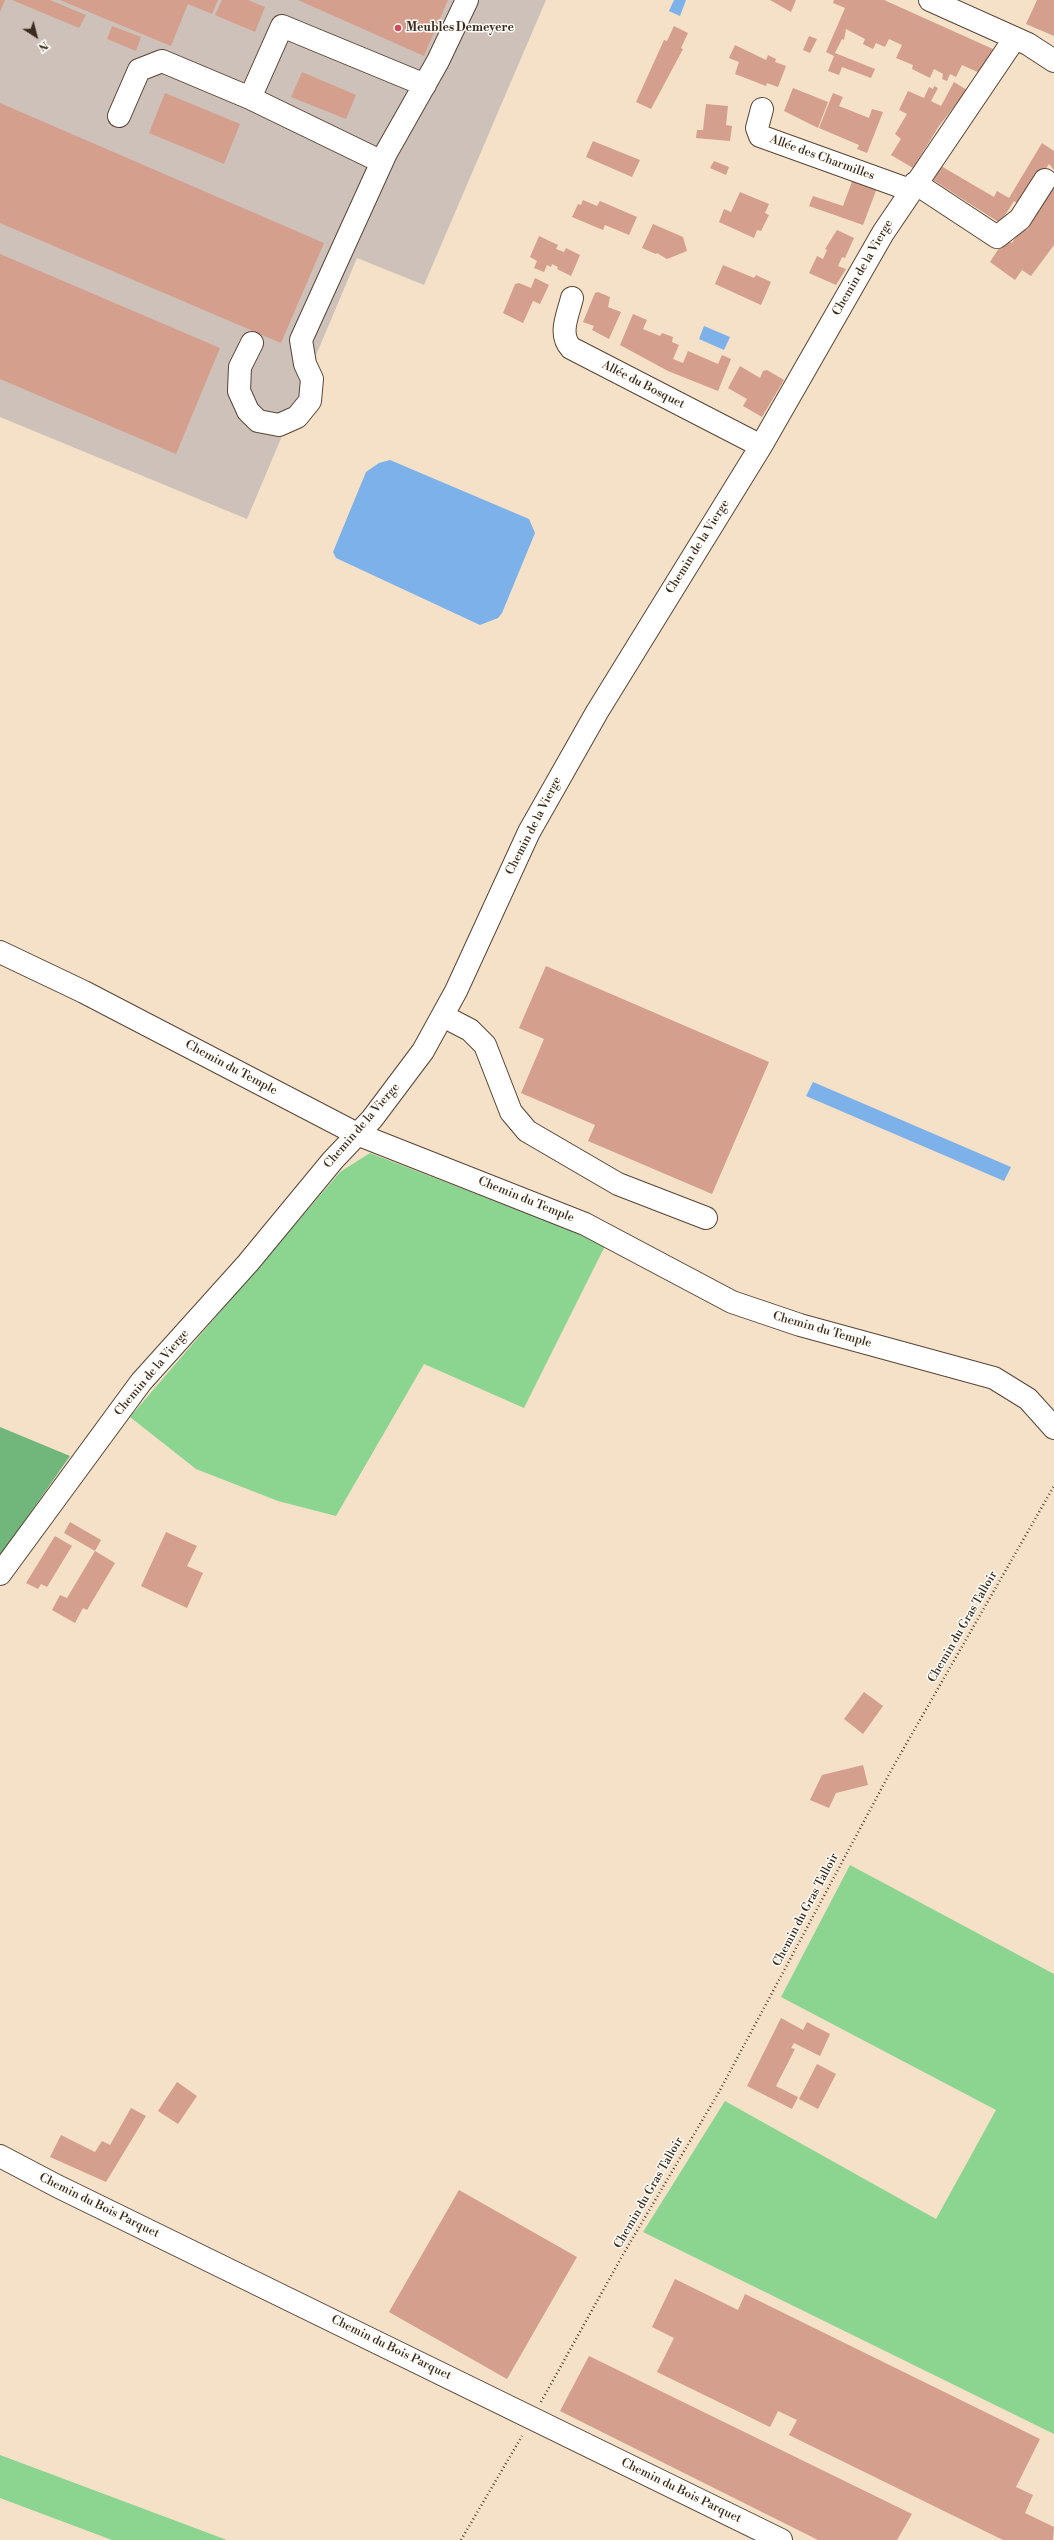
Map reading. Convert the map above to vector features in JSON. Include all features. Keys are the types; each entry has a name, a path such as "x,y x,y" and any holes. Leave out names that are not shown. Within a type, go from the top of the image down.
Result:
{"street":[{"path":"252,343 240,367 239,391 248,411 258,421 279,425 297,417 310,401 312,379 305,364 301,340 382,162 425,85 467,0"},
{"path":"930,0 1036,48 1054,61"},
{"path":"250,98 282,26 425,85"},
{"name":"Chemin de la Vierge","path":"0,1574 142,1382 375,1114 423,1051 443,1016 542,808 629,657 761,446 913,186 998,66 1015,38"},
{"path":"119,116 139,70 162,61 250,98 382,162"},
{"name":"Allée des Charmilles","path":"762,109 757,128 760,136 913,186 997,237 1020,219 1045,180"},
{"name":"Allée du Bosquet","path":"572,298 564,332 565,341 571,348 761,446"},
{"name":"Chemin du Temple","path":"0,952 104,1002 357,1134 585,1224 632,1247 713,1292 751,1309 994,1378 1028,1399 1054,1428"},
{"path":"443,1016 470,1030 485,1045 511,1112 527,1131 618,1184 706,1218"},
{"name":"Chemin du Bois Parquet","path":"0,2156 63,2189 533,2417 781,2540"}],"path":[{"name":"Chemin du Gras Talloir","path":"533,2417 684,2150 719,2092 893,1767 1054,1486"},
{"path":"461,2540 533,2417"}],"shaded area":[{"path":"0,0 546,0 424,285 357,258 247,519 0,417"}],"green space":[{"path":"370,1153 606,1244 524,1408 424,1364 336,1516 278,1501 196,1469 130,1417 340,1172"},
{"path":"0,1427 70,1456 0,1556"},
{"path":"850,1865 1054,1974 1054,2434 643,2232 725,2101 936,2219 996,2110 781,1997"},
{"path":"0,2455 227,2540 112,2540 0,2498"}],"water":[{"path":"674,0 686,0 680,16 669,11"},
{"path":"704,326 730,337 724,350 699,339"},
{"path":"390,460 529,519 535,533 502,613 498,618 480,625 336,558 333,552 366,472 379,463"},
{"path":"813,1082 1011,1167 1004,1181 806,1096"}],"building":[{"path":"0,0 5,0 0,12"},
{"path":"12,0 50,0 86,15 79,28"},
{"path":"60,0 218,0 212,14 188,4 171,46"},
{"path":"222,0 248,0 265,7 255,32 215,15"},
{"name":"Meubles Demeyere","path":"298,0 448,0 424,56"},
{"path":"770,0 796,0 791,12"},
{"path":"834,0 884,0 993,49 982,74 962,65 956,77 950,74 947,81 942,79 943,74 934,69 930,78 912,69 913,65 896,58 902,45 889,39 885,47 876,43 873,49 863,44 865,39 846,29 844,40 842,39 835,53 875,69 871,78 842,67 839,75 828,71 834,56 826,52 845,8 833,3"},
{"path":"1037,0 1054,0 1054,36 1026,24"},
{"path":"112,26 141,37 136,51 107,39"},
{"path":"674,26 688,33 681,48 683,49 651,109 636,102 664,40 667,41"},
{"path":"809,36 817,39 810,53 803,50"},
{"path":"735,45 766,60 768,55 776,59 775,62 786,66 778,87 767,83 766,86 735,74 739,62 729,58"},
{"path":"302,72 356,95 346,119 291,97"},
{"path":"954,82 967,90 939,126 913,168 891,155 901,139 895,134 907,114 899,110 908,91 924,98 929,87 933,89 934,86 938,88 931,101 941,106"},
{"path":"793,88 828,102 818,128 784,111"},
{"path":"165,93 240,124 224,164 149,133"},
{"path":"833,93 843,97 839,106 869,118 872,109 883,112 867,153 857,149 859,145 819,128"},
{"path":"0,103 324,243 281,343 0,223"},
{"path":"706,104 728,106 726,125 732,126 730,141 696,138 697,130 703,130"},
{"path":"593,141 640,160 632,177 586,157"},
{"path":"1042,143 1054,151 1054,170 1049,164 1021,206 1014,201 1000,223 933,180 941,166 994,197 997,191 1009,198"},
{"path":"714,161 729,167 726,175 710,168"},
{"path":"853,179 877,188 863,225 809,206 813,196 843,206"},
{"path":"1054,185 1054,245 1031,276 1022,270 1015,280 990,262 1005,239 1012,243 1022,227 1027,230"},
{"path":"740,192 769,204 765,213 769,215 761,231 757,230 754,238 719,222 724,209 731,212"},
{"path":"583,200 597,206 600,201 637,217 629,235 605,225 603,230 572,217 578,204 581,205"},
{"path":"653,224 683,237 687,251 667,259 657,253 656,254 642,248"},
{"path":"837,230 854,238 845,258 842,257 838,266 846,269 836,285 809,273 817,256 823,259 827,250 825,249"},
{"path":"539,236 558,245 556,249 564,252 566,248 580,255 571,276 557,269 558,267 552,264 551,267 547,265 544,272 534,268 537,261 530,257"},
{"path":"0,254 220,348 176,454 0,379"},
{"path":"723,265 754,278 756,275 771,282 761,305 715,284"},
{"path":"535,278 549,285 540,304 533,301 523,323 503,313 515,284 519,283 531,288"},
{"path":"598,292 610,297 608,307 621,312 609,339 592,330 594,326 583,322 595,293"},
{"path":"633,314 647,320 643,329 660,336 662,333 673,337 672,342 679,345 673,359 683,363 688,351 718,364 722,355 731,359 718,391 668,371 620,345"},
{"path":"740,366 760,378 763,371 767,370 784,380 762,417 743,406 747,399 728,388"},
{"path":"546,966 769,1062 712,1194 588,1141 595,1125 521,1093 544,1039 519,1028"},
{"path":"70,1522 101,1540 95,1551 64,1533"},
{"path":"166,1532 197,1546 187,1566 203,1573 187,1608 141,1586"},
{"path":"55,1536 72,1546 47,1587 41,1584 38,1589 26,1583"},
{"path":"95,1551 115,1563 87,1610 83,1608 75,1623 52,1610 60,1595 67,1598"},
{"path":"864,1692 883,1706 863,1734 844,1719"},
{"path":"863,1765 868,1785 836,1793 829,1808 810,1800 822,1775"},
{"path":"781,2018 803,2030 807,2022 830,2034 820,2056 794,2043 791,2048 795,2049 776,2086 798,2097 792,2109 747,2086"},
{"path":"817,2064 836,2074 818,2109 799,2099"},
{"path":"177,2082 197,2096 178,2124 158,2111"},
{"path":"131,2108 146,2116 106,2182 50,2157 61,2135 95,2152 102,2141 110,2145"},
{"path":"459,2190 577,2257 507,2379 389,2312"},
{"path":"675,2279 738,2310 745,2294 1040,2439 1016,2487 1033,2495 1025,2513 1054,2527 1053,2540 1003,2540 789,2435 797,2420 778,2411 770,2427 657,2372 674,2338 652,2327"},
{"path":"589,2356 912,2514 897,2540 818,2540 560,2411"}],"place":[{"name":"Meubles Demeyere","path":"398,28"}]}
